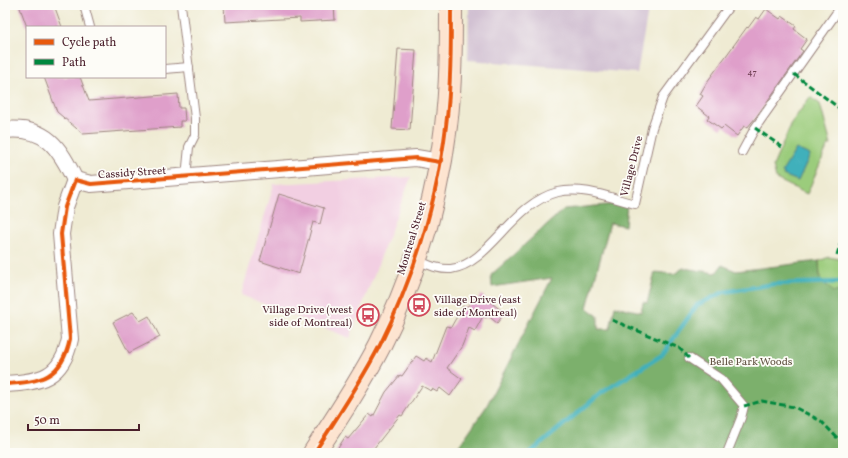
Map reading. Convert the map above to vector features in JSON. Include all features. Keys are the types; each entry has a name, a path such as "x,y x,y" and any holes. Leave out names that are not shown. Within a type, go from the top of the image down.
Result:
{"main road":[{"name":"Montreal Street","path":"314,453 379,345 400,299 415,260 428,215 440,162 446,126 450,88 451,5"}],"street":[{"path":"5,130 34,131 57,147 75,180 65,207 61,234 70,339 67,355 59,367 44,378 22,383 5,384"},
{"name":"Cassidy Street","path":"75,180 91,184 416,158 440,162"}],"lane":[{"path":"84,5 90,26"},
{"path":"181,5 196,118 195,135 189,147 186,177"},
{"name":"Village Drive","path":"415,260 436,268 451,269 468,263 485,250 521,212 533,202 559,192 592,193 635,204 652,128 663,97 730,5"},
{"path":"742,152 755,128 842,5"},
{"path":"166,69 189,67"},
{"path":"689,358 721,379 744,406 741,418 727,453"}],"shaded area":[{"path":"469,5 649,5 637,73 468,60"},
{"path":"411,177 350,338 241,295 274,184"}],"green space":[{"path":"810,97 820,104 831,145 828,145 807,194 776,179 773,166 790,127 789,126"},
{"name":"Belle Park Woods","path":"627,203 625,226 610,223 587,308 598,316 598,329 610,329 615,306 641,312 643,302 647,303 655,272 674,274 683,268 716,273 722,265 736,271 819,261 820,278 833,292 843,291 843,453 454,453 486,407 552,278 492,287 491,275 564,209"},
{"path":"843,254 843,306 820,278 819,261 829,257 839,259"}],"water":[{"path":"796,149 810,155 798,181 783,175 784,173 782,172"}],"building":[{"path":"19,5 54,5 62,26 27,26"},
{"path":"224,5 334,5 335,20 300,22 300,18 225,22"},
{"path":"766,9 780,19 782,16 796,26 794,29 807,39 800,49 803,51 756,117 747,128 744,126 737,136 724,126 721,129 707,119 709,116 696,106 703,96 700,94 707,82 747,27 748,28 756,17 759,19"},
{"path":"398,49 416,50 410,130 392,129"},
{"path":"44,78 80,78 89,101 178,94 179,108 184,108 185,121 180,121 180,127 83,134 57,112"},
{"path":"279,194 324,208 320,224 313,222 299,274 260,261"},
{"path":"481,295 505,313 497,323 487,315 486,318 483,316 475,331 469,328 462,346 447,368 462,379 450,396 440,388 437,392 432,389 431,391 422,386 402,416 400,415 370,453 335,453 345,437 348,439 369,414 373,417 386,392 400,375 402,376 416,356 424,361 426,358 432,362 446,326 451,327 463,306 466,308 474,298 477,300"},
{"path":"133,312 140,321 149,316 160,337 129,353 113,322"}],"waterway":[{"path":"530,453 600,394 662,355 697,305 724,292 774,284 843,282"}],"marked path":[{"path":"794,74 843,111"},
{"path":"755,128 782,147"},
{"path":"837,255 843,235"},
{"path":"612,320 679,348 689,358"},
{"path":"744,406 762,401 794,407 821,421 843,444"}],"cycle path":[{"path":"314,453 373,359 403,293 422,238 437,182 448,111 451,50 451,5"},
{"path":"5,384 29,382 48,375 62,362 66,352 70,339 61,234 65,207 75,180 91,184 416,158 440,162"}],"place":[{"name":"Village Drive (east side of Montreal)","path":"419,305"},
{"name":"Village Drive (west side of Montreal)","path":"368,315"}]}
